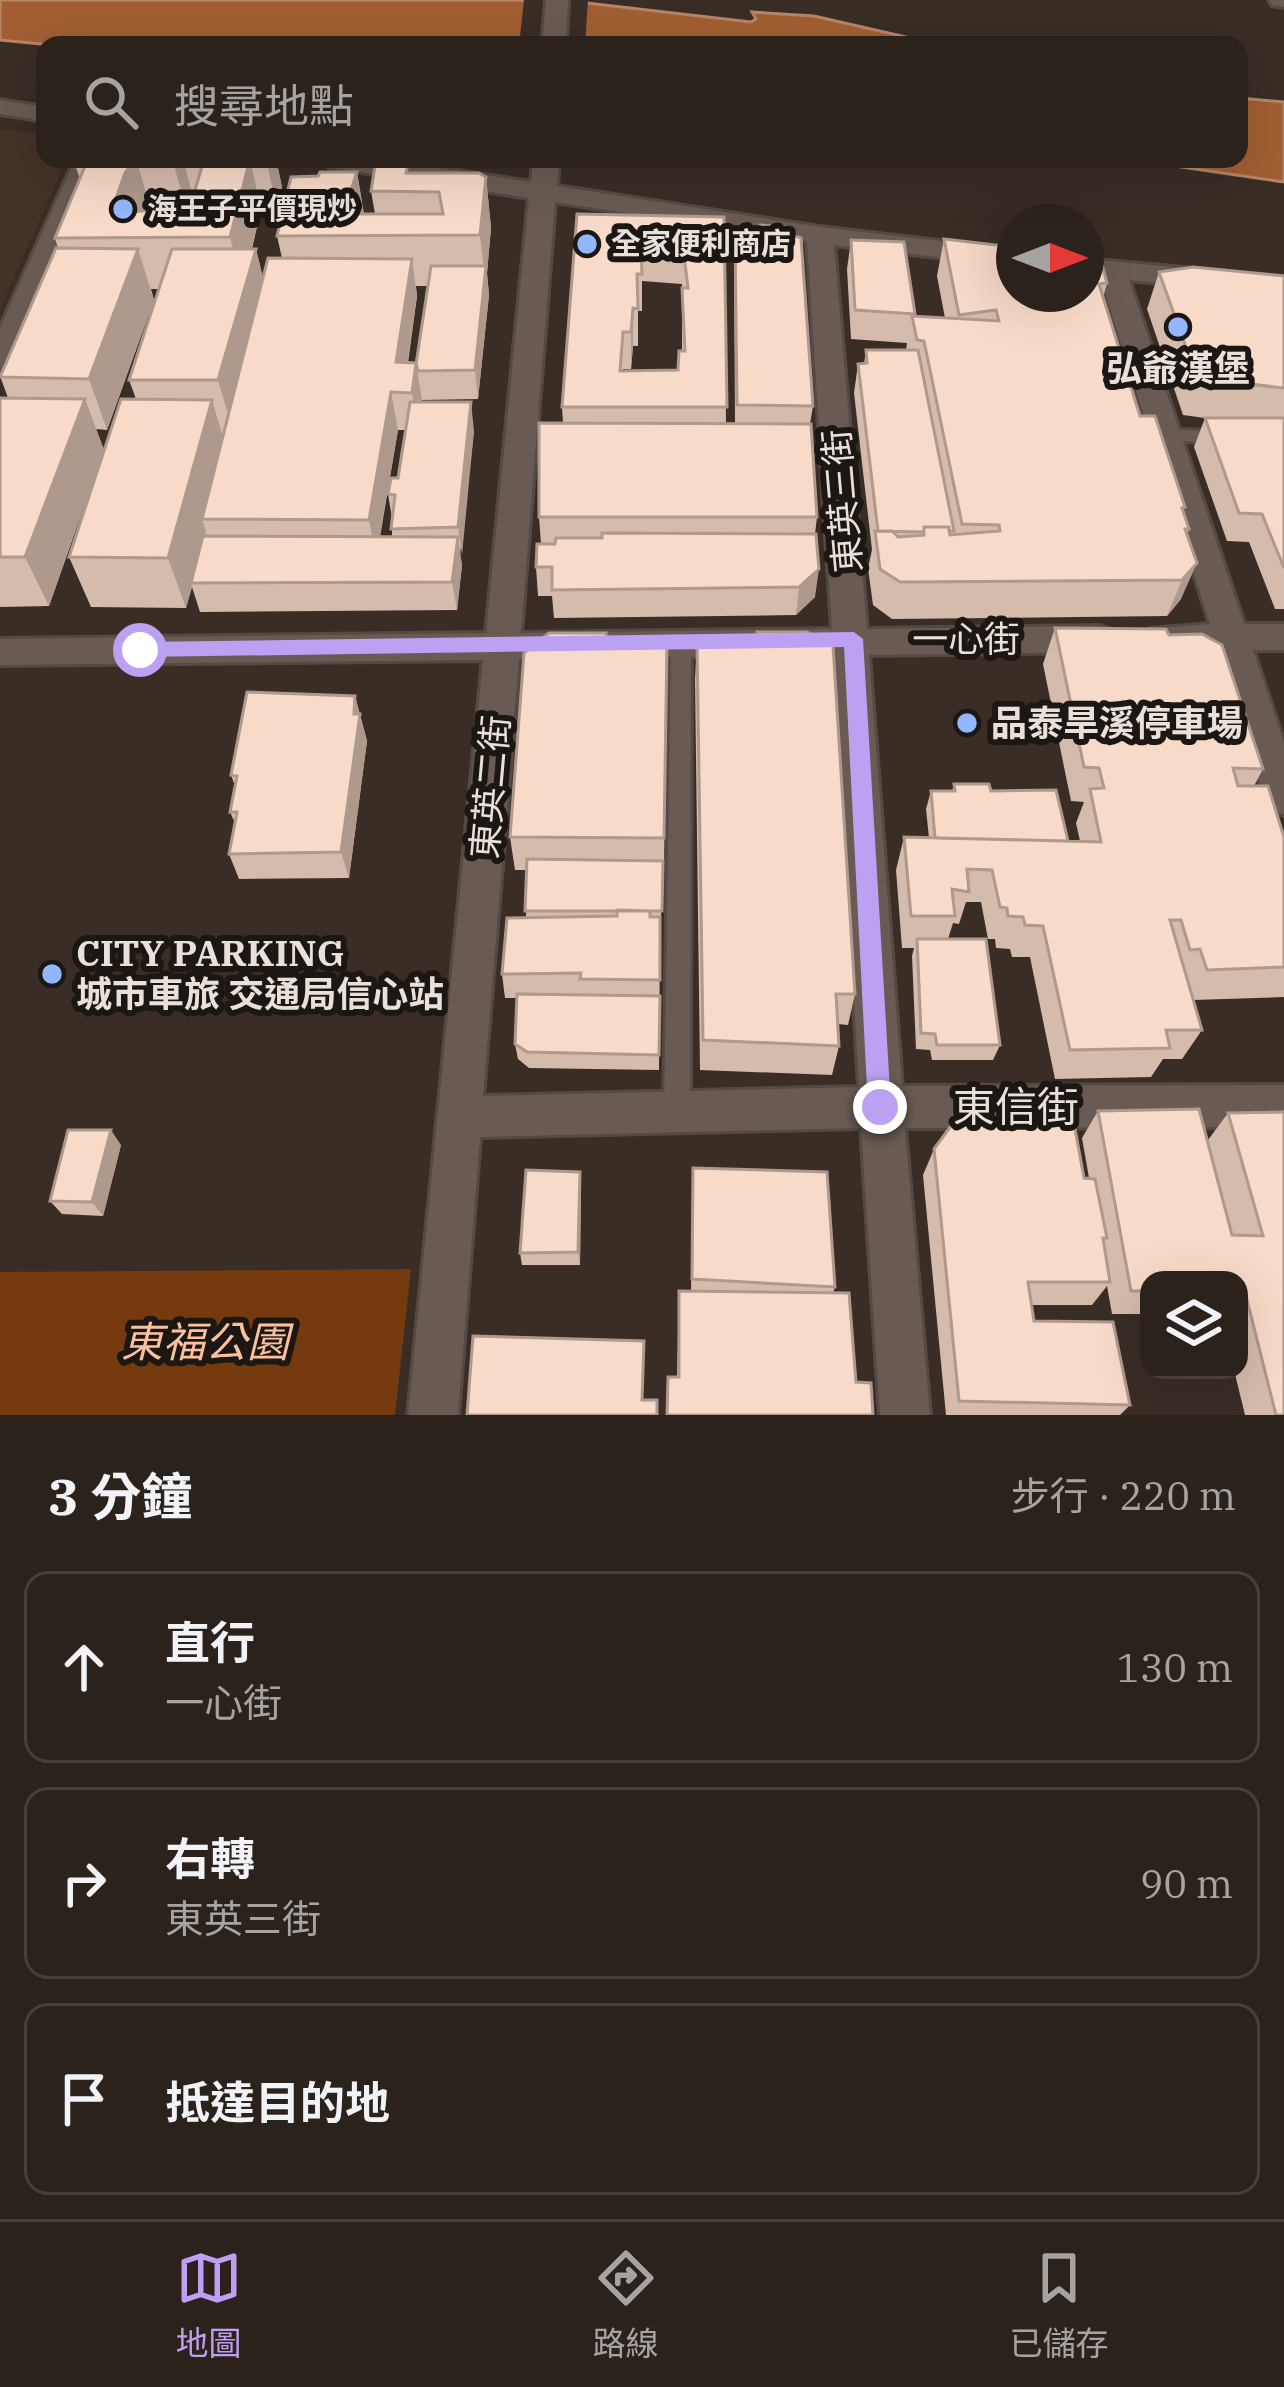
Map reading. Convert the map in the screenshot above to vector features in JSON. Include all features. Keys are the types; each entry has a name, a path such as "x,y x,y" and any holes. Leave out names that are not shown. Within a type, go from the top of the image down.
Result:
{"street":[{"path":"555,36 557,0"},
{"path":"0,107 36,113"},
{"path":"0,361 84,168"},
{"path":"442,168 544,176 820,235 996,256"},
{"name":"東英二街","path":"433,1415 544,176"},
{"name":"東英三街","path":"820,235 854,639 880,1107 905,1415"},
{"path":"1104,268 1284,286"},
{"path":"1104,280 1167,435 1284,799"},
{"name":"一心街","path":"0,652 854,639 1284,638"},
{"name":"東信街","path":"461,1117 880,1107 1284,1106"}],"lane":[{"path":"1167,435 1237,439"},
{"path":"677,1113 681,644"}],"shaded area":[{"path":"0,0 561,0 751,22 756,19 752,12 814,16 902,36 36,36 36,44 0,40"},
{"path":"1248,99 1284,102 1284,182 1188,168 1248,168"},
{"path":"0,129 36,134 36,168 63,168 0,308"}],"green space":[{"name":"東福公園","path":"411,1269 395,1415 0,1415 0,1272"}],"pier":[{"path":"524,0 588,0 586,36 520,36"}],"building":[{"path":"84,168 129,168 113,207 126,207 124,212 190,208 201,168 248,168 230,237 55,238"},
{"path":"375,168 479,173 486,177 480,235 277,236 291,177 318,176 320,172 357,172 350,193 337,192 335,199 327,199 323,214 443,214 439,192 371,191"},
{"path":"577,214 724,217 727,407 562,407","holes":["632,243 683,247 688,288 682,288 685,351 679,351 678,370 620,371 623,332 631,332 633,308 638,309 637,274 642,274 641,250 633,250"]},
{"path":"760,225 787,227 788,234 801,238 813,406 737,405 735,234 760,234"},
{"path":"944,239 996,245 996,310 959,315"},
{"path":"851,240 904,242 915,314 855,310"},
{"path":"56,248 138,249 89,379 0,377"},
{"path":"172,249 256,249 218,380 129,380"},
{"path":"268,258 412,259 396,362 416,363 412,393 391,392 369,520 202,519"},
{"path":"431,266 486,266 475,370 418,371"},
{"path":"1193,267 1284,276 1284,388 1197,378 1159,272"},
{"path":"1104,300 1140,416 1155,416 1185,507 1189,529 1185,529 1197,563 1182,580 900,582 880,569 875,531 892,531 898,537 924,535 924,527 949,527 950,535 1000,531 999,525 962,524 924,341 917,340 912,316 999,321 997,312 1104,312"},
{"path":"866,350 918,350 954,531 924,527 924,532 878,531 858,364 867,363"},
{"path":"0,398 85,399 25,557 0,557"},
{"path":"121,399 212,400 168,558 69,557"},
{"path":"410,402 471,402 458,527 391,529 395,495 388,494 391,478 398,478"},
{"path":"1205,418 1284,418 1284,568 1262,514 1239,513"},
{"path":"539,423 811,424 817,517 539,517"},
{"path":"602,533 816,534 819,569 799,587 552,590 552,567 536,567 537,544 555,544 556,538 602,538"},
{"path":"203,536 458,537 452,582 191,583"},
{"path":"1055,628 1166,629 1169,635 1202,634 1222,645 1263,769 1233,768 1238,786 1268,786 1284,837 1284,967 1207,970 1200,949 1190,950 1181,920 1170,920 1202,1030 1166,1030 1170,1048 1070,1050 1043,926 1025,925 1023,917 1008,916 1007,908 1000,907 992,870 967,869 969,892 952,889 955,916 911,916 904,837 1101,842 1090,789 1104,788 1099,768 1084,767"},
{"path":"757,632 807,632 833,646 855,994 836,994 839,1046 703,1040 697,643 757,643"},
{"path":"549,633 606,633 605,644 667,643 664,838 510,837 524,653"},
{"path":"247,692 355,696 354,714 360,714 341,852 229,854 237,812 230,812 237,776 231,775"},
{"path":"954,784 989,784 991,791 1056,790 1068,841 935,838 931,791 955,791"},
{"path":"527,859 663,861 662,911 525,911"},
{"path":"617,910 650,911 650,917 660,917 660,980 580,979 581,973 502,974 507,918 617,916"},
{"path":"917,939 986,939 1000,1045 937,1045 935,1034 921,1033"},
{"path":"517,994 660,996 659,1055 527,1052 515,1044"},
{"path":"1199,1109 1232,1235 1263,1236 1228,1113 1284,1112 1284,1415 1276,1415 1248,1304 1248,1271 1140,1271 1140,1291 1131,1291 1098,1111"},
{"path":"1073,1118 1084,1178 1095,1179 1110,1282 1028,1282 1034,1321 1113,1322 1130,1405 959,1401 934,1149 956,1119"},
{"path":"68,1130 111,1130 92,1202 50,1201"},
{"path":"693,1168 827,1172 835,1287 692,1279"},
{"path":"526,1170 580,1172 578,1252 520,1253"},
{"path":"679,1291 849,1293 856,1382 871,1383 873,1415 667,1415 668,1377 679,1377"},
{"path":"473,1336 644,1341 642,1400 657,1400 657,1415 467,1415"}],"place":[{"name":"海王子平價現炒","path":"123,209"},
{"name":"全家便利商店","path":"587,244"},
{"name":"弘爺漢堡","path":"1178,327"},
{"name":"品泰旱溪停車場","path":"967,723"},
{"name":"CITY PARKING 城市車旅 交通局信心站","path":"52,974"}],"route":[{"path":"140,650 854,639 880,1107"}]}
